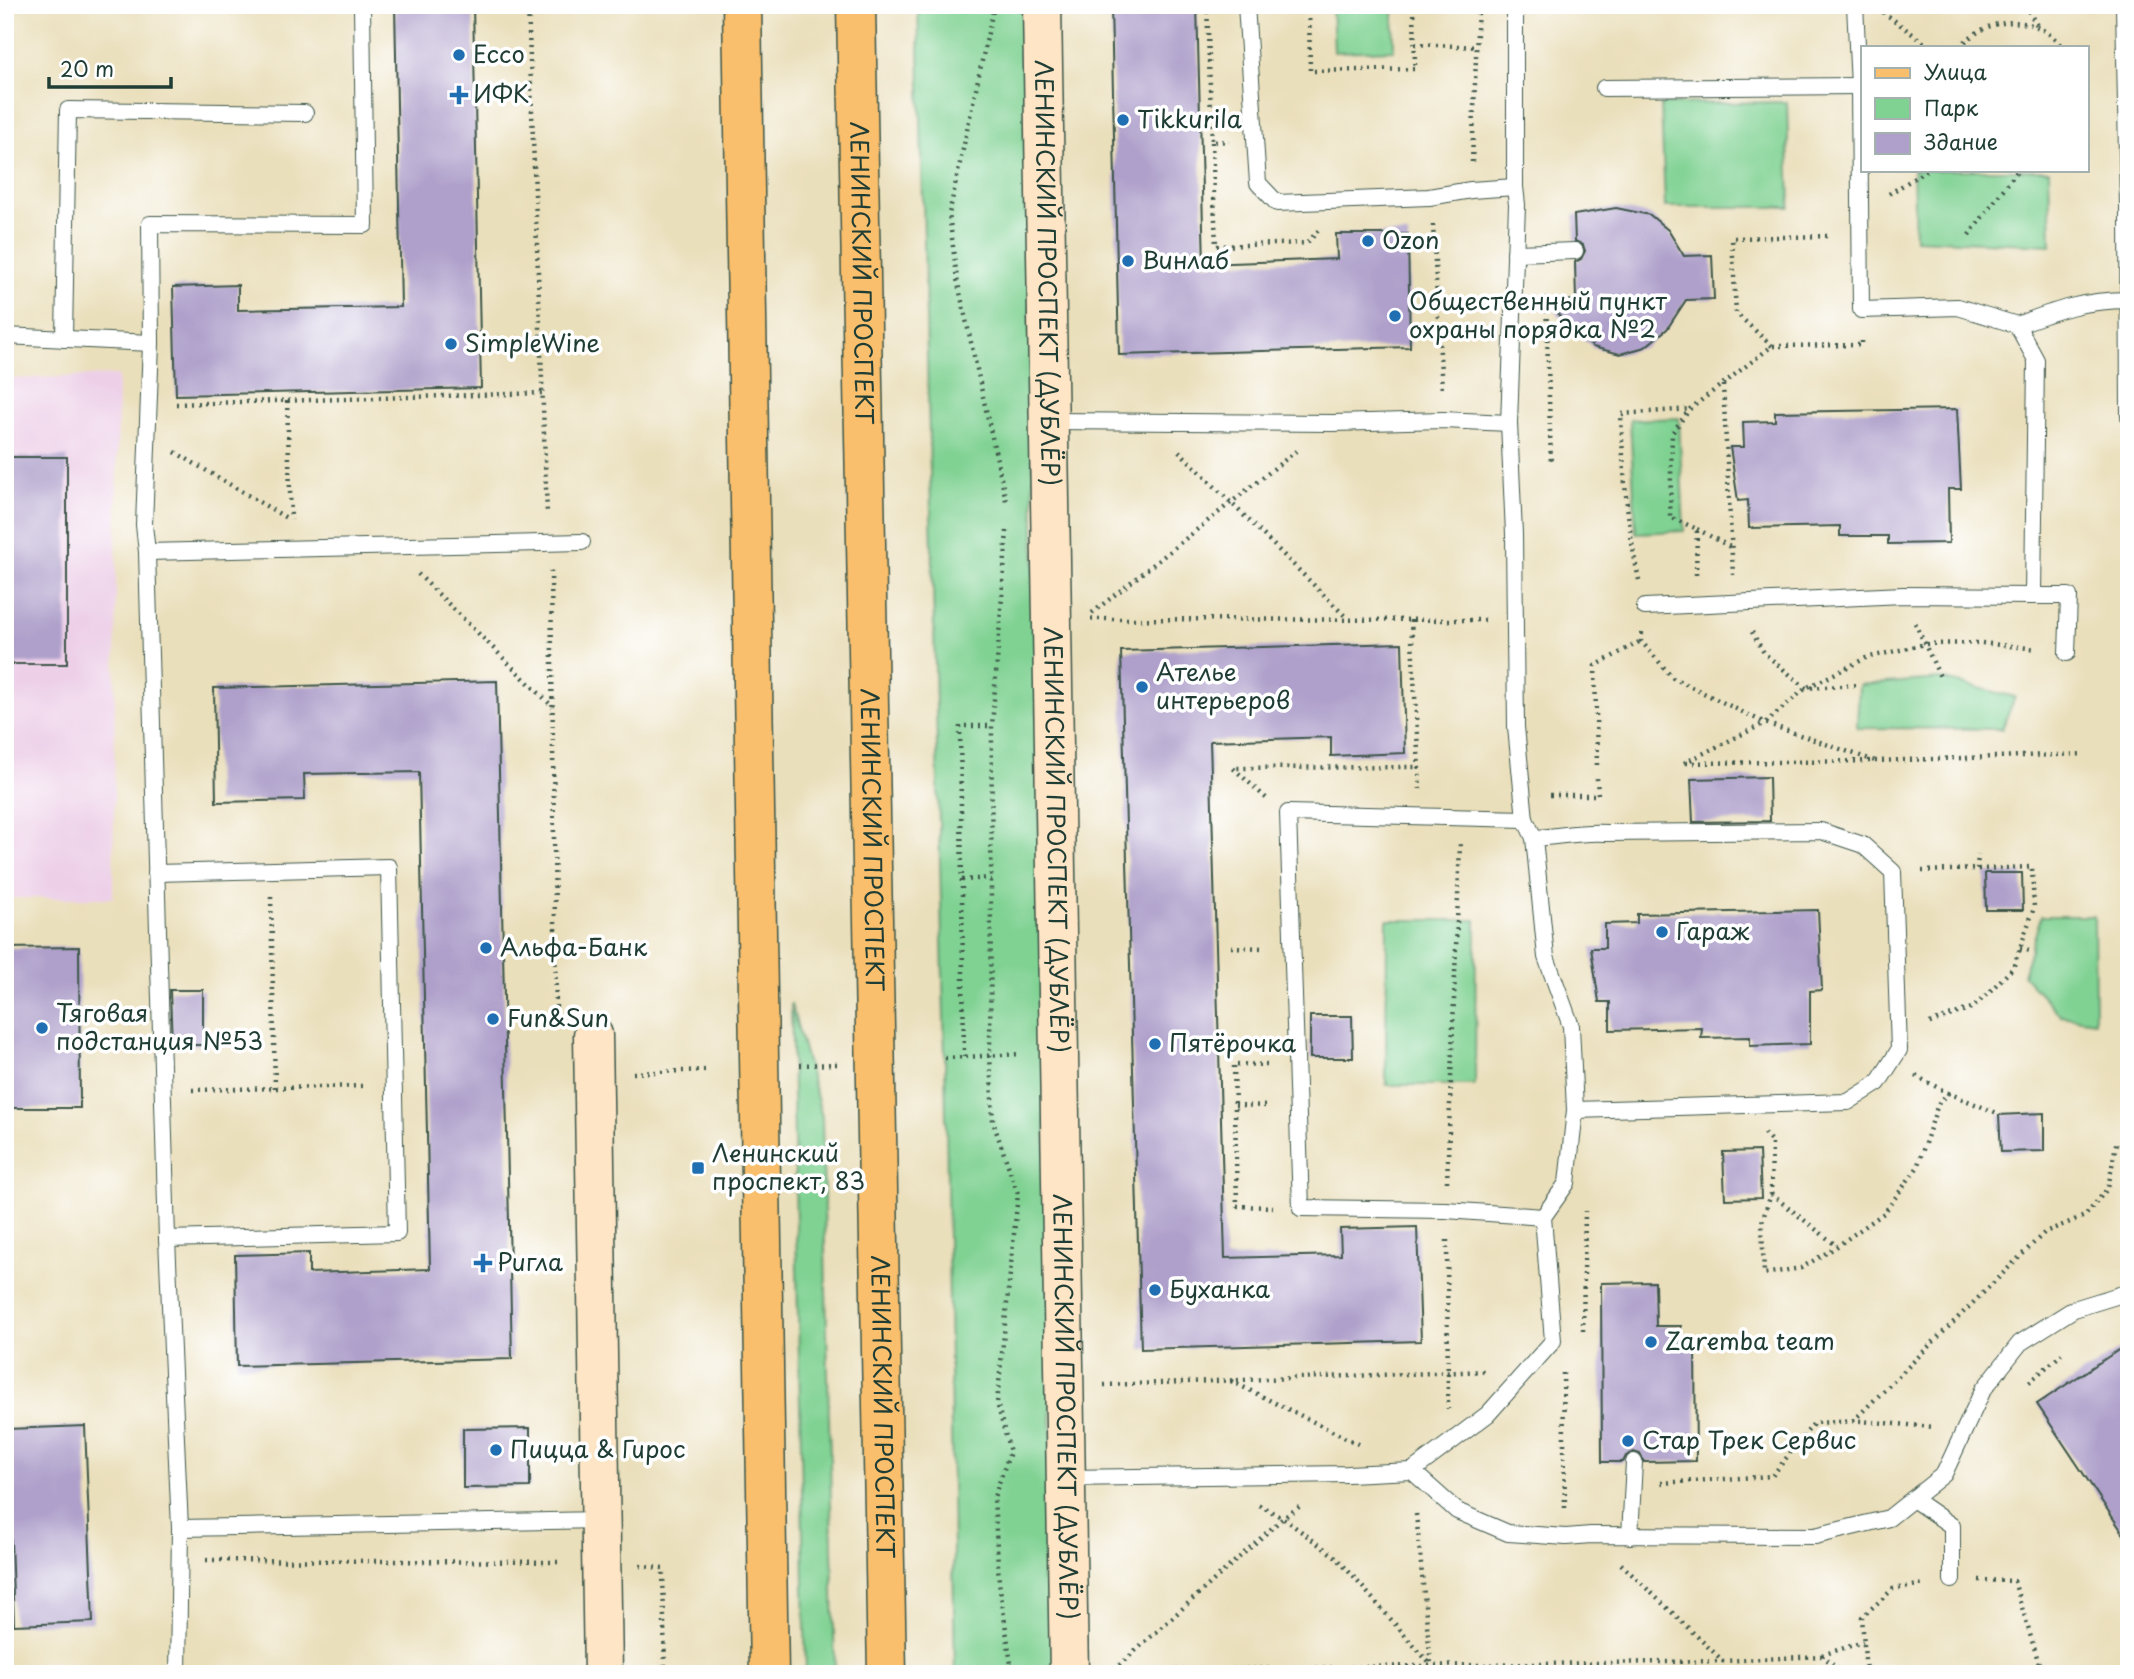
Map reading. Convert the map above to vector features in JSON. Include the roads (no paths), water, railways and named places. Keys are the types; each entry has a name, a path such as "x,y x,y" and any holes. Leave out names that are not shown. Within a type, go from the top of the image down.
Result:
{"main road":[{"path":"743,5 769,1674"},
{"name":"ЛЕНИНСКИЙ ПРОСПЕКТ","path":"856,5 887,1674"}],"street":[{"name":"ЛЕНИНСКИЙ ПРОСПЕКТ (ДУБЛЁР)","path":"1042,5 1069,1674"},
{"path":"593,1035 603,1674"}],"lane":[{"path":"178,1674 180,1528 167,1239 147,552 144,525 150,343 150,224 365,225 362,5"},
{"path":"1246,5 1258,183 1277,203 1429,197 1471,190 1515,187"},
{"path":"1065,1478 1412,1471 1488,1413 1553,1341 1543,1217 1567,1183 1575,1110 1571,1026 1546,957 1534,838 1525,819 1516,727 1514,534 1509,423 1517,205 1515,5"},
{"path":"1855,5 1861,310 1958,307 2017,324 2099,300 2128,300"},
{"path":"2124,5 2129,417"},
{"path":"1604,89 1858,86"},
{"path":"64,339 68,110 305,113"},
{"path":"1514,253 1575,251"},
{"path":"2017,324 2036,360 2033,596"},
{"path":"5,336 150,343"},
{"path":"1050,421 1333,423 1443,420 1509,423"},
{"path":"147,552 582,542"},
{"path":"1645,607 1903,595 2069,596 2067,653"},
{"path":"1525,819 1288,813 1301,1208 1446,1210 1543,1217"},
{"path":"1534,838 1584,831 1821,831 1863,845 1893,872 1899,1049 1878,1083 1848,1102 1575,1110"},
{"path":"156,873 389,867 397,1234 167,1239"},
{"path":"1412,1471 1457,1511 1508,1533 1566,1537 1815,1536 1889,1518 1944,1474 1983,1390 2020,1343 2074,1309 2129,1292"},
{"path":"1630,1536 1634,1462"},
{"path":"1913,1499 1952,1526 1952,1580"},
{"path":"180,1528 600,1520"}],"place":[{"name":"Ecco","path":"459,55"},
{"name":"ИФК","path":"459,95"},
{"name":"Tikkurila","path":"1123,120"},
{"name":"Ozon","path":"1368,241"},
{"name":"Винлаб","path":"1128,261"},
{"name":"Общественный пункт охраны порядка №2","path":"1395,316"},
{"name":"SimpleWine","path":"451,344"},
{"name":"Ателье интерьеров","path":"1142,687"},
{"name":"Гараж","path":"1662,932"},
{"name":"Альфа-Банк","path":"486,948"},
{"name":"Fun&Sun","path":"493,1019"},
{"name":"Тяговая подстанция №53","path":"42,1028"},
{"name":"Пятёрочка","path":"1155,1044"},
{"name":"Ленинский проспект, 83","path":"698,1168"},
{"name":"Ригла","path":"483,1263"},
{"name":"Буханка","path":"1155,1290"},
{"name":"Zaremba team","path":"1651,1342"},
{"name":"Стар Трек Сервис","path":"1628,1441"},
{"name":"Пицца & Гирос","path":"496,1450"}]}
